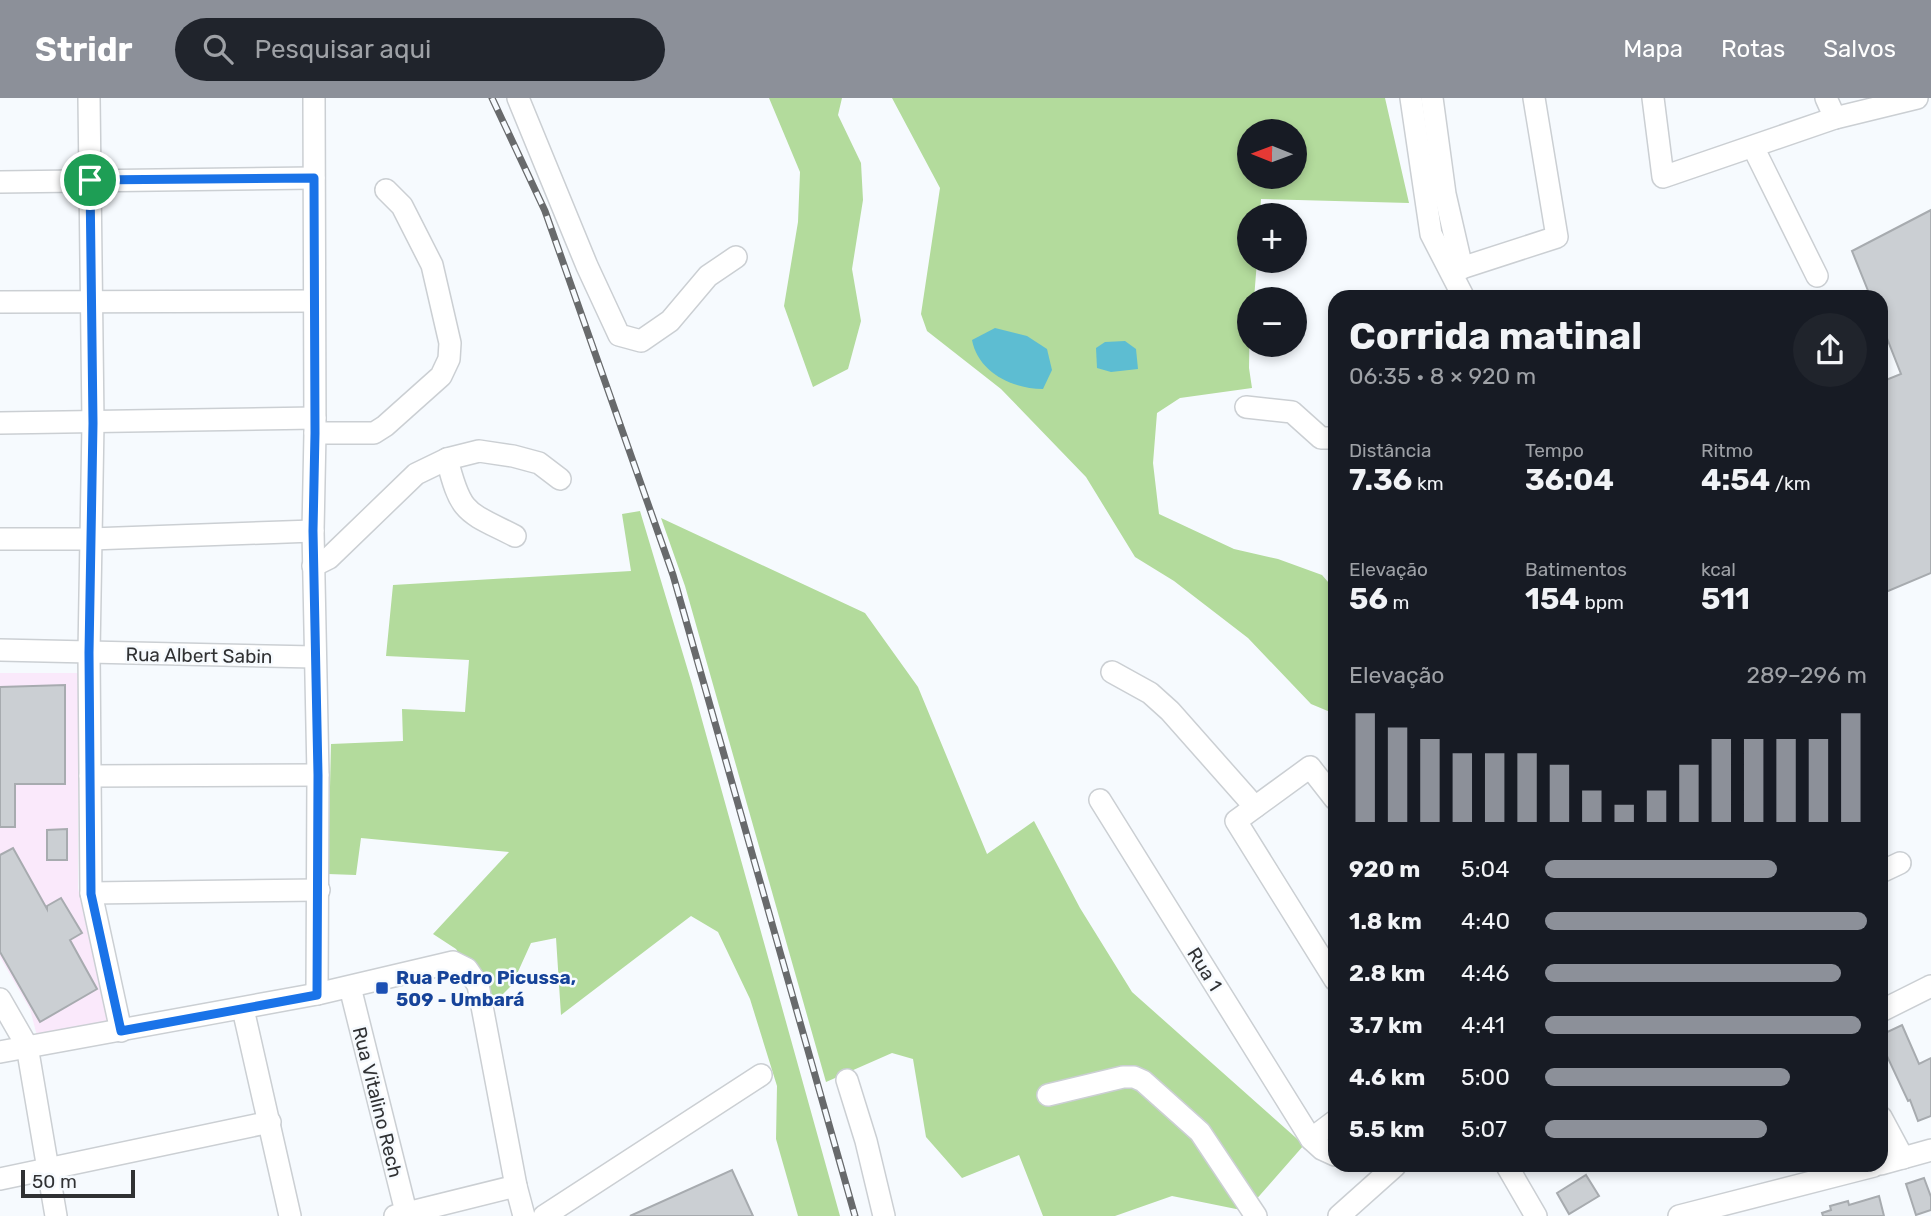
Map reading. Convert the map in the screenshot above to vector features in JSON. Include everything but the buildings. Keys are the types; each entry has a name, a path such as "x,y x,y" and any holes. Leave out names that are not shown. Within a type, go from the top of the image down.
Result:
{"street":[{"path":"89,98 93,423 89,653 91,894 121,1031"},
{"path":"314,98 313,566 318,775 317,995"},
{"path":"518,98 587,266 619,335 641,341 670,321 708,276 736,257"},
{"path":"1411,98 1431,234 1457,270"},
{"path":"1432,98 1462,290"},
{"path":"1457,270 1557,237 1534,98"},
{"path":"1653,98 1663,177 1835,118 1917,98"},
{"path":"1826,98 1835,118"},
{"path":"1753,147 1817,276"},
{"path":"0,183 314,178"},
{"path":"0,423 315,426 374,433 440,376 449,359 450,343 432,265 402,206 386,190"},
{"path":"0,302 314,301"},
{"path":"1247,407 1292,412 1321,438 1328,438"},
{"path":"313,566 329,558 416,474 447,459 479,451 513,456 539,463 560,479"},
{"path":"447,459 456,495 469,513 515,536"},
{"path":"0,539 91,539 313,531"},
{"name":"Rua Albert Sabin","path":"0,650 314,657"},
{"path":"1112,672 1150,692 1255,807"},
{"path":"1328,790 1310,767 1236,821 1328,969"},
{"path":"90,776 318,775"},
{"name":"Rua 1","path":"1100,800 1311,1139"},
{"path":"91,894 318,890"},
{"path":"0,1052 317,995 453,962 467,969 478,985 524,1216"},
{"path":"1888,1008 1931,986"},
{"name":"Rua Vitalino Rech","path":"350,987 402,1215"},
{"path":"0,999 27,1046 56,1216"},
{"path":"243,1009 290,1216"},
{"path":"544,1216 761,1075"},
{"path":"1048,1095 1128,1077 1143,1081 1199,1132 1256,1216"},
{"path":"847,1080 866,1141 884,1216"},
{"path":"0,1179 270,1122"},
{"path":"1328,1126 1311,1139 1328,1152"},
{"path":"1888,1130 1903,1158"},
{"path":"1888,1162 1931,1150"},
{"path":"1339,1216 1388,1172"},
{"path":"1510,1172 1536,1216"},
{"path":"1679,1216 1706,1213 1853,1172"},
{"path":"402,1215 516,1186"}],"shaded area":[{"path":"0,673 78,673 78,888 107,1021 37,1036 30,1009 0,957"}],"green space":[{"path":"769,98 842,98 838,115 861,163 863,200 852,269 861,321 848,369 813,387 784,306 798,222 800,172"},
{"path":"892,98 1385,98 1409,203 1261,199 1261,203 1237,203 1237,273 1256,273 1255,287 1237,287 1237,357 1249,357 1252,388 1180,398 1157,413 1153,463 1159,514 1234,549 1278,559 1322,575 1328,582 1328,711 1311,704 1248,638 1174,581 1135,557 1086,477 1001,389 927,331 921,314 940,188"},
{"path":"640,511 692,684 840,1216 798,1216 776,1139 777,1086 750,999 718,932 691,916 561,1015 556,938 531,943 512,985 492,1005 456,949 433,934 509,852 361,838 356,875 328,874 331,744 403,741 402,709 465,712 469,660 386,656 393,585 631,571 622,514"},
{"path":"661,518 865,613 918,687 987,854 1034,821 1080,908 1132,992 1304,1145 1246,1211 1172,1196 1115,1216 1043,1216 1019,1155 962,1178 926,1137 913,1059 892,1053 826,1082 685,586"}],"water":[{"path":"995,328 1027,336 1047,349 1052,370 1043,389 1008,382 989,370 981,361 972,340"},
{"path":"1125,341 1136,349 1138,369 1111,372 1097,368 1096,348 1105,342"}],"railway":[{"path":"492,98 545,211 673,575 855,1216"}],"place":[{"name":"Rua Pedro Picussa, 509 - Umbará","path":"382,988"}],"route":[{"path":"314,178 313,531 318,775 317,995 121,1031 91,894 89,653 93,423 90,180 314,178"}]}
